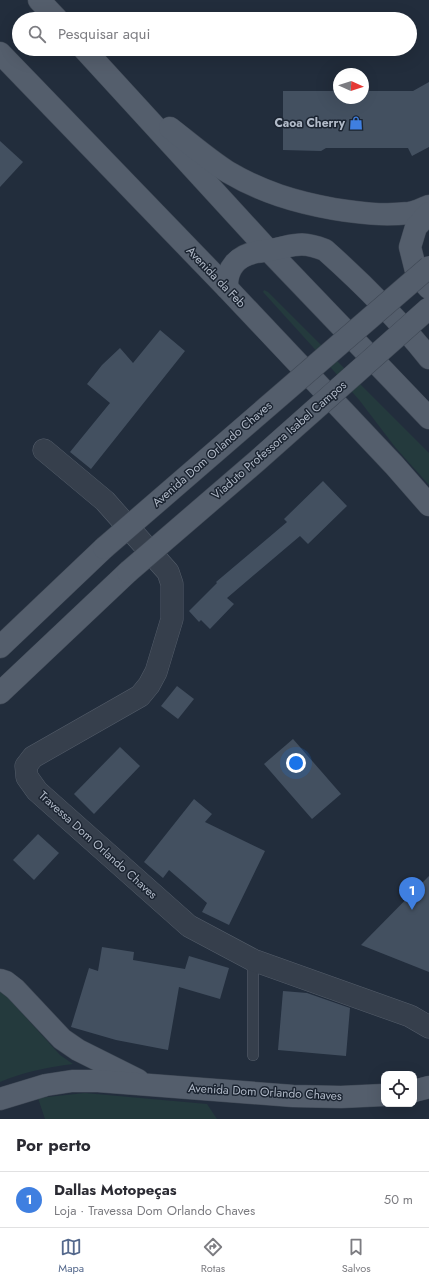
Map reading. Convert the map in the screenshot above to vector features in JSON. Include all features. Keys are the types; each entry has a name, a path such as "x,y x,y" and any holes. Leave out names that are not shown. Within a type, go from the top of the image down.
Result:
{"main road":[{"path":"39,0 50,12"},
{"name":"Avenida da Feb","path":"0,53 227,288 394,465 429,505"},
{"path":"90,56 269,251 429,418"},
{"path":"123,92 227,171 257,188 283,198 360,213 411,213 429,206"},
{"path":"429,213 416,227 410,247 417,275 429,288"},
{"path":"227,288 228,276 235,264 240,258 248,254 269,251 291,245 306,244 325,250 380,302 429,358"},
{"name":"Avenida Dom Orlando Chaves","path":"0,647 104,548 429,267"},
{"name":"Viaduto Professora Isabel Campos","path":"0,693 128,572 258,460 429,308"},
{"name":"Avenida Dom Orlando Chaves","path":"0,980 6,982 15,989 62,1039 78,1050 146,1084"},
{"name":"Avenida Dom Orlando Chaves","path":"0,1099 46,1085 98,1081 294,1096 340,1097 381,1095"},
{"path":"417,1090 429,1087"}],"street":[{"name":"Travessa Dom Orlando Chaves","path":"44,450 106,501 168,572 172,584 172,619 156,672 149,685 140,696 33,758 26,766 27,777 37,791 189,926 253,960 410,1016 429,1027"}],"lane":[{"path":"253,960 253,1055"}],"green space":[{"path":"264,290 268,292 429,453 429,485 395,447 360,401 263,292"},
{"path":"0,989 60,1055 73,1064 36,1070 0,1082"},
{"path":"85,1093 207,1104 217,1119 45,1119 38,1098"}],"building":[{"name":"Caoa Cherry","path":"429,82 429,147 412,156 408,148 326,148 321,151 283,150 283,91 333,91 333,104 369,104 369,91 413,91"},
{"path":"0,141 23,162 0,187"},
{"path":"160,330 185,351 91,469 70,452 110,403 87,384 102,365 120,348 133,363"},
{"path":"323,481 347,506 308,544 300,536 227,598 234,604 210,629 201,620 199,622 189,611 217,583 216,582 287,522 284,519"},
{"path":"177,686 194,699 178,719 161,706"},
{"path":"293,739 341,794 312,819 264,764"},
{"path":"120,747 140,766 94,814 74,794"},
{"path":"194,799 212,814 205,822 265,851 229,925 202,912 207,903 169,870 163,878 144,862"},
{"path":"38,834 59,853 34,880 13,860"},
{"path":"429,876 429,972 361,945"},
{"path":"102,947 134,952 133,960 185,969 189,956 229,968 220,999 179,987 168,1050 116,1040 71,1027 89,968 98,971"},
{"path":"283,991 307,993 350,1008 346,1056 278,1050"}],"place":[{"name":"Caoa Cherry","path":"356,123"},
{"name":"Dallas Motopeças","path":"412,910"}]}
